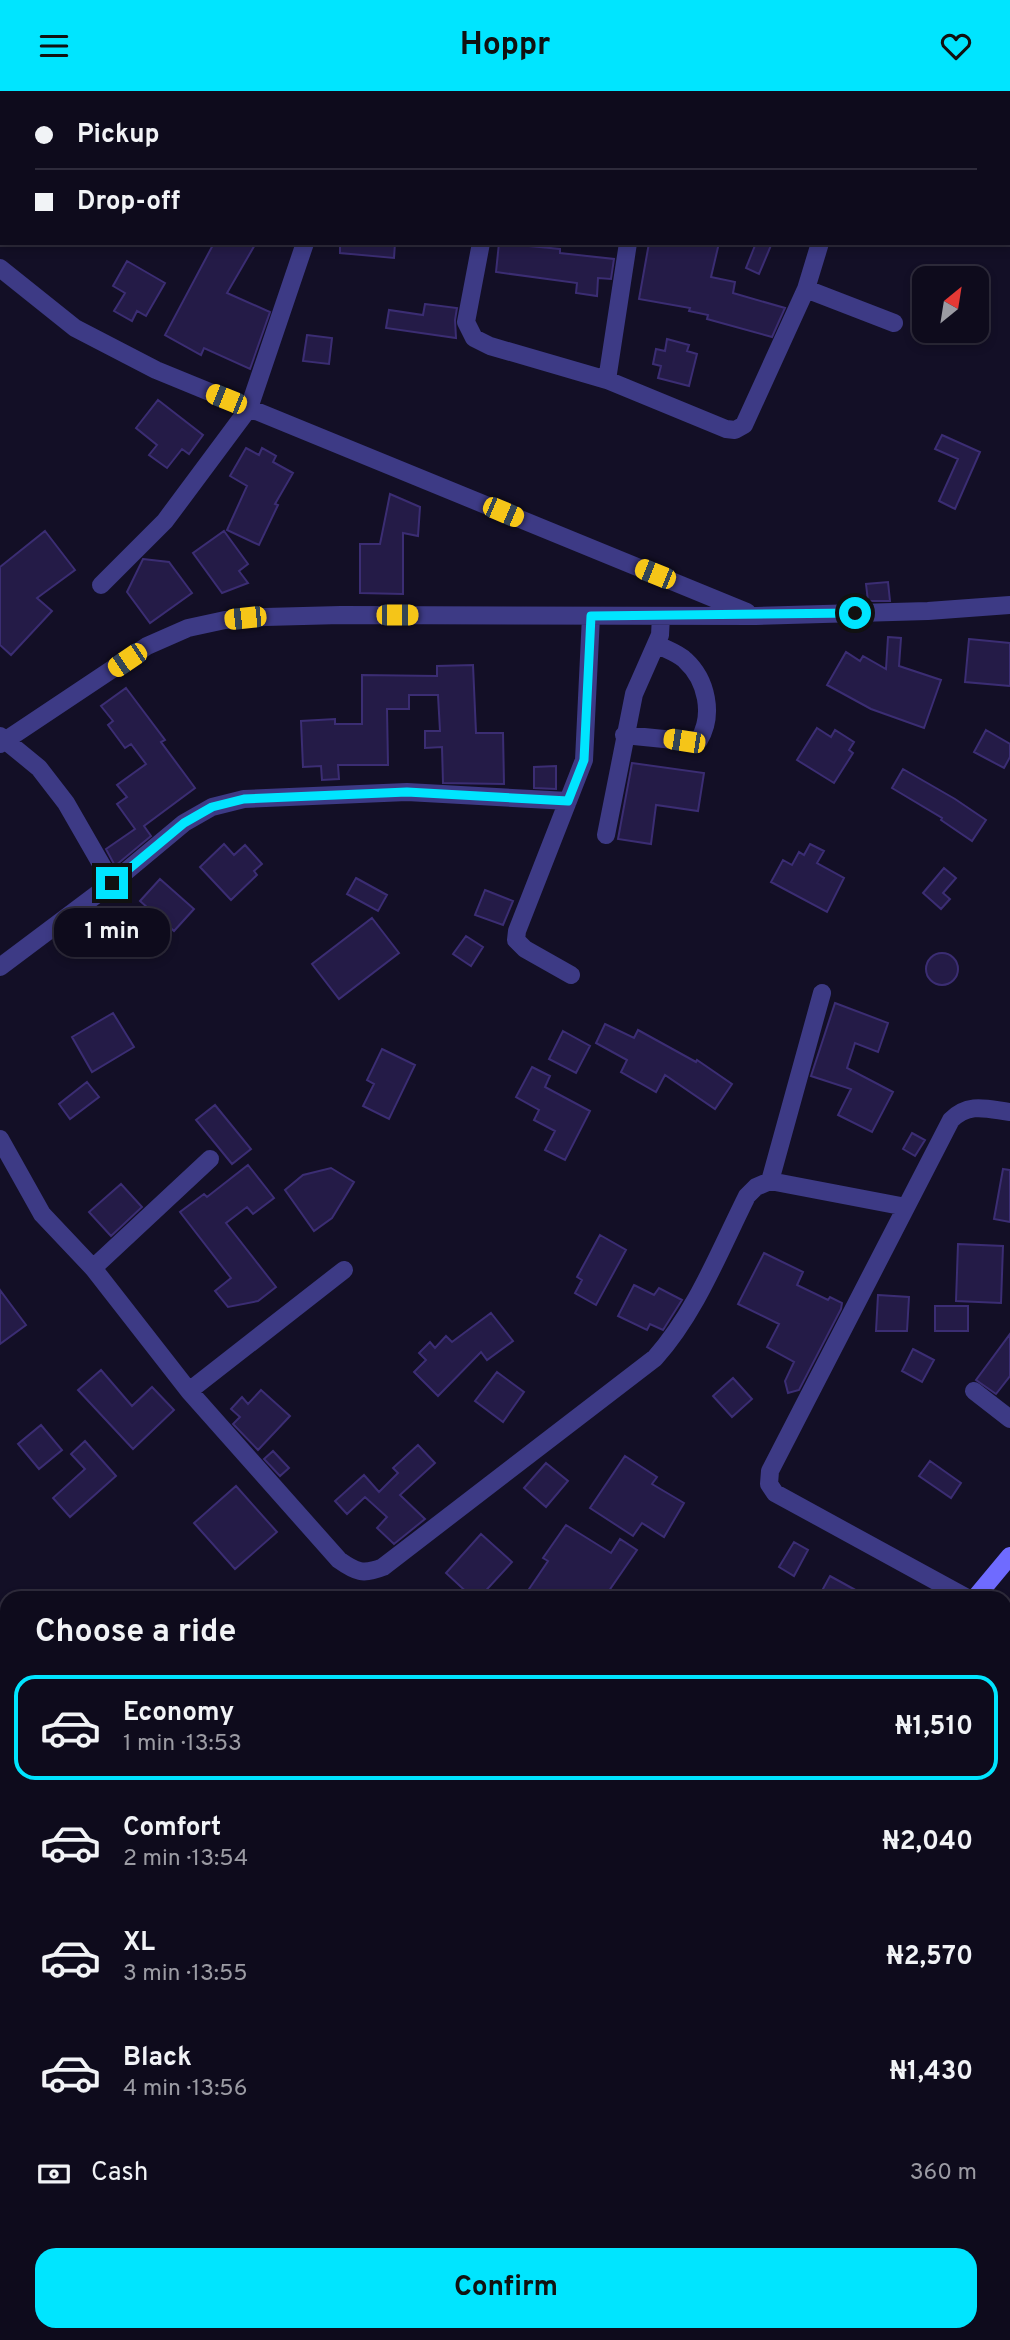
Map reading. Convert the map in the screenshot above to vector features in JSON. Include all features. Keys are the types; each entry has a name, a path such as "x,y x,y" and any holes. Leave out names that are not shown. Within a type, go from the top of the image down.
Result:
{"main road":[{"path":"981,1591 1010,1556"}],"street":[{"path":"101,585 165,521 249,408 304,245"},
{"path":"481,245 466,322 474,338 490,346 607,380 726,429 735,430 744,425 806,289 819,245"},
{"path":"607,380 628,245"},
{"path":"0,268 75,328 156,370 756,616"},
{"path":"806,289 894,323"},
{"path":"112,883 66,803 39,768 2,740 147,646 188,628 265,617 328,615 756,616 929,611 1010,605"},
{"path":"571,975 525,949 516,940 517,930 584,760 591,616"},
{"path":"606,835 634,694 656,645 661,616"},
{"path":"624,735 699,740 706,728 708,706 699,678 684,659 656,645"},
{"path":"0,967 112,883 184,823 212,807 244,799 407,792 568,801"},
{"path":"770,1181 822,993"},
{"path":"954,1591 775,1493 769,1484 770,1471 951,1119 960,1110 973,1107 1010,1112"},
{"path":"0,1139 43,1214 93,1268 189,1391 339,1560 351,1569 368,1573 383,1567 655,1358 672,1339 688,1314 747,1196 756,1187 770,1181 906,1207"},
{"path":"93,1268 210,1159"},
{"path":"189,1391 344,1270"},
{"path":"974,1391 1010,1419"}],"building":[{"path":"213,245 255,245 227,293 270,312 250,369 204,348 201,355 165,335"},
{"path":"340,245 395,245 394,258 340,253"},
{"path":"499,245 560,249 560,253 614,259 611,279 598,278 597,296 576,293 577,283 496,272"},
{"path":"649,245 719,245 711,277 735,282 733,293 785,308 772,337 707,319 708,315 689,311 690,308 639,299"},
{"path":"755,245 771,245 759,274 746,268"},
{"path":"127,261 165,283 146,316 137,311 132,321 114,311 125,293 113,286"},
{"path":"425,304 457,308 456,338 386,328 389,310 423,315"},
{"path":"307,335 332,338 329,364 303,361"},
{"path":"667,339 689,345 687,351 697,354 689,386 658,378 661,366 653,364 656,349 665,351"},
{"path":"158,400 203,435 189,454 182,449 167,468 149,455 157,445 136,428"},
{"path":"942,435 980,452 955,509 939,501 958,459 935,449"},
{"path":"246,448 259,455 262,448 276,456 273,462 293,473 275,504 278,505 259,545 227,530 247,486 230,476"},
{"path":"390,494 420,507 418,536 403,533 403,594 360,593 360,544 380,544"},
{"path":"45,531 75,570 37,598 52,611 11,655 0,645 0,567"},
{"path":"224,531 248,564 239,571 248,583 222,593 193,553"},
{"path":"143,559 169,562 192,593 150,623 127,592"},
{"path":"888,582 890,601 868,601 866,584"},
{"path":"888,637 901,638 899,666 941,680 924,728 871,709 827,685 846,652 860,661 863,656 886,669"},
{"path":"969,639 1010,643 1010,686 965,682"},
{"path":"473,665 476,733 503,733 504,784 443,783 442,747 425,748 425,731 440,731 438,695 409,695 409,709 387,709 388,765 338,765 339,779 322,780 321,766 303,767 301,721 335,719 335,724 362,724 362,675 437,676 437,666"},
{"path":"126,688 165,740 161,742 195,788 144,826 151,836 115,866 106,849 135,829 117,804 127,797 117,785 146,764 131,744 125,748 108,725 113,721 101,706"},
{"path":"817,728 831,737 835,730 854,742 849,750 853,753 834,783 797,760"},
{"path":"986,730 1010,744 1010,757 1004,768 974,752"},
{"path":"632,763 704,773 698,811 656,805 651,844 618,839"},
{"path":"556,766 556,789 534,788 534,767"},
{"path":"903,769 986,820 972,841 941,820 942,818 892,788"},
{"path":"224,844 234,855 245,845 262,864 254,871 257,875 231,900 200,867"},
{"path":"810,844 824,851 817,863 844,878 827,912 771,882 783,860 792,865 799,852 804,855"},
{"path":"944,868 956,878 943,893 950,899 941,909 923,893"},
{"path":"356,878 387,895 378,911 347,894"},
{"path":"160,879 194,909 174,931 140,901"},
{"path":"485,890 513,901 503,925 475,915"},
{"path":"372,918 399,953 339,999 312,964"},
{"path":"466,936 483,947 471,966 453,954"},
{"path":"942,953 953,958 958,969 953,980 942,985 931,980 926,969 931,958"},
{"path":"835,1003 888,1023 878,1052 855,1043 847,1068 893,1092 872,1132 838,1115 851,1089 811,1076"},
{"path":"113,1013 134,1047 92,1072 72,1037"},
{"path":"605,1024 634,1038 638,1030 696,1062 697,1060 732,1084 715,1109 665,1075 656,1092 621,1072 627,1060 596,1043"},
{"path":"563,1031 590,1046 576,1073 549,1059"},
{"path":"382,1049 415,1065 389,1119 363,1106 374,1084 367,1080"},
{"path":"532,1067 550,1076 545,1087 590,1111 565,1160 545,1150 555,1131 534,1120 539,1110 516,1097"},
{"path":"87,1082 99,1097 70,1119 59,1104"},
{"path":"215,1105 251,1149 232,1164 196,1120"},
{"path":"912,1133 925,1140 915,1156 903,1149"},
{"path":"248,1165 274,1198 253,1214 247,1207 226,1223 276,1287 258,1301 228,1307 215,1291 231,1278 180,1212 204,1194 207,1197"},
{"path":"331,1168 354,1182 332,1218 314,1231 285,1190 303,1175"},
{"path":"1003,1169 1010,1170 1010,1222 994,1219"},
{"path":"121,1184 142,1207 111,1236 89,1212"},
{"path":"600,1235 626,1250 596,1305 575,1293 582,1280 577,1277"},
{"path":"958,1244 1003,1246 1001,1303 956,1301"},
{"path":"764,1253 803,1272 797,1285 828,1300 830,1297 842,1303 799,1390 788,1393 785,1381 794,1362 767,1347 779,1324 738,1304"},
{"path":"634,1285 654,1295 659,1288 682,1300 663,1330 650,1324 647,1330 618,1316"},
{"path":"0,1290 26,1325 0,1344"},
{"path":"878,1295 909,1297 907,1331 876,1331"},
{"path":"935,1306 968,1306 968,1331 935,1331"},
{"path":"491,1313 513,1341 487,1360 481,1352 438,1396 414,1372 426,1360 419,1353 430,1342 435,1348 446,1336 452,1342"},
{"path":"1010,1334 1010,1376 996,1394 976,1380"},
{"path":"913,1349 934,1360 922,1382 902,1371"},
{"path":"101,1370 132,1406 152,1387 174,1410 133,1449 78,1390"},
{"path":"497,1372 524,1392 503,1422 475,1401"},
{"path":"733,1378 752,1399 732,1417 713,1396"},
{"path":"261,1390 290,1416 258,1450 233,1424 240,1417 231,1409 242,1397 248,1404"},
{"path":"41,1425 62,1450 39,1469 18,1444"},
{"path":"85,1441 116,1476 70,1517 53,1498 85,1469 71,1454"},
{"path":"418,1445 435,1463 400,1495 425,1519 394,1544 377,1528 387,1517 365,1497 347,1514 335,1501 364,1475 379,1492 398,1473 393,1468"},
{"path":"273,1451 289,1468 280,1476 264,1459"},
{"path":"625,1456 657,1477 652,1484 684,1503 664,1537 642,1523 633,1536 590,1508"},
{"path":"930,1461 961,1483 951,1498 919,1476"},
{"path":"546,1463 568,1481 546,1507 524,1488"},
{"path":"236,1486 277,1532 235,1569 194,1523"},
{"path":"566,1525 611,1553 620,1539 637,1550 609,1591 528,1591 548,1561 543,1558"},
{"path":"481,1534 512,1562 485,1591 465,1591 446,1573"},
{"path":"794,1542 808,1550 794,1576 779,1567"},
{"path":"830,1576 857,1591 822,1591"}],"route":[{"path":"112,883 184,823 212,807 244,799 407,792 568,801 584,760 591,616 855,613"}]}
